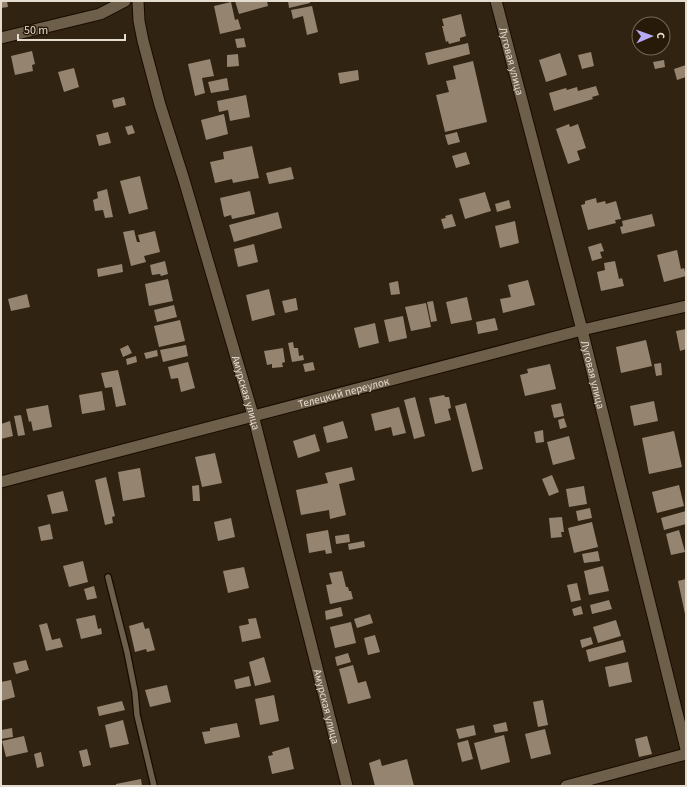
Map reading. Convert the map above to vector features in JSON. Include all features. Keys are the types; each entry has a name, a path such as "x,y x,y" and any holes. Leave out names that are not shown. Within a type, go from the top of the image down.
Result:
{"street":[{"path":"1,38 100,14 125,1"},
{"name":"Амурская улица","path":"138,1 139,22 160,105 253,415 347,786"},
{"name":"Луговая улица","path":"496,1 582,330 686,749"},
{"name":"Телецкий переулок","path":"1,482 582,330 686,306"},
{"path":"566,786 686,754"}],"lane":[{"path":"108,577 127,652 135,692 137,715 154,786"}],"building":[{"path":"1,1 7,1 8,7 1,8"},
{"path":"235,1 267,1 268,6 239,14"},
{"path":"288,1 310,1 310,3 289,8"},
{"path":"231,2 235,20 238,19 241,29 220,34 214,6"},
{"path":"312,6 318,32 307,35 303,16 293,19 291,10"},
{"path":"461,14 466,36 460,38 460,41 449,44 448,41 446,42 442,19"},
{"path":"244,38 246,47 237,48 235,39"},
{"path":"468,43 470,54 428,65 425,53"},
{"path":"32,51 35,64 32,65 33,71 15,75 11,56"},
{"path":"591,52 594,66 582,69 578,55"},
{"path":"560,53 567,75 546,82 539,60"},
{"path":"238,54 239,66 227,67 227,55"},
{"path":"210,59 214,76 202,78 205,93 195,96 188,64"},
{"path":"664,60 665,67 655,69 653,62"},
{"path":"473,61 487,122 445,132 436,95 449,92 446,81 456,79 453,66"},
{"path":"686,65 686,77 677,80 674,69"},
{"path":"74,68 79,87 64,92 58,72"},
{"path":"358,70 359,80 340,84 338,73"},
{"path":"227,78 229,90 211,93 208,82"},
{"path":"596,86 599,95 592,97 593,99 554,111 549,93 566,88 567,90 577,87 578,91"},
{"path":"246,95 250,117 230,121 228,110 219,112 217,101"},
{"path":"124,97 126,105 114,108 112,100"},
{"path":"224,114 228,134 206,140 201,120"},
{"path":"569,124 570,127 578,124 586,148 577,151 580,160 568,164 556,129"},
{"path":"132,125 135,133 128,135 125,127"},
{"path":"108,132 111,143 99,146 96,135"},
{"path":"457,132 460,142 448,145 445,135"},
{"path":"252,146 259,178 233,183 232,179 215,183 210,162 224,159 223,152"},
{"path":"466,152 470,164 456,168 452,156"},
{"path":"291,167 294,179 269,184 266,173"},
{"path":"140,176 148,209 129,214 120,181"},
{"path":"107,189 113,217 105,218 103,210 95,211 93,200 98,198 97,192"},
{"path":"250,191 255,214 232,219 231,215 224,217 220,198"},
{"path":"485,192 491,211 465,219 459,199"},
{"path":"596,198 597,203 605,201 606,204 616,201 621,219 615,220 616,223 588,230 581,205 585,204 585,201"},
{"path":"509,200 511,208 497,212 495,204"},
{"path":"278,212 282,228 234,242 229,225"},
{"path":"452,214 456,226 444,229 441,219"},
{"path":"652,214 655,226 622,234 620,227 623,226 622,221"},
{"path":"515,221 519,243 500,248 495,226"},
{"path":"134,230 137,242 140,242 138,235 155,231 160,252 144,256 146,262 131,266 123,232"},
{"path":"601,243 604,251 600,252 602,258 592,261 588,247"},
{"path":"254,244 258,262 238,267 234,249"},
{"path":"677,250 681,269 684,268 686,276 664,282 657,255"},
{"path":"165,261 168,274 161,276 160,274 152,275 150,265"},
{"path":"615,261 619,279 622,278 624,286 601,291 597,272 605,270 604,263"},
{"path":"122,264 123,272 98,277 97,269"},
{"path":"168,279 173,301 149,306 145,284"},
{"path":"528,280 535,305 503,313 500,299 511,297 508,285"},
{"path":"398,281 400,294 391,295 389,283"},
{"path":"269,289 275,315 252,321 246,295"},
{"path":"27,294 30,307 11,311 8,299"},
{"path":"467,297 472,320 451,324 446,302"},
{"path":"296,298 298,310 285,313 282,301"},
{"path":"433,301 437,321 431,322 427,302"},
{"path":"426,303 431,327 411,331 405,307"},
{"path":"174,305 177,317 157,322 154,310"},
{"path":"403,316 407,338 389,342 384,320"},
{"path":"495,318 498,330 478,334 476,322"},
{"path":"180,320 185,341 159,347 154,326"},
{"path":"375,323 379,343 359,348 354,328"},
{"path":"686,329 686,349 680,351 676,331"},
{"path":"646,340 652,366 621,373 616,347"},
{"path":"293,342 294,348 298,348 299,356 303,355 304,360 292,362 288,343"},
{"path":"128,345 132,353 123,357 120,349"},
{"path":"186,345 188,356 163,362 160,350"},
{"path":"283,348 285,362 282,363 283,367 272,368 272,364 267,365 264,351"},
{"path":"157,350 158,356 146,359 144,353"},
{"path":"136,356 137,362 127,365 126,359"},
{"path":"188,362 195,388 181,392 178,378 171,379 168,367"},
{"path":"313,362 315,370 305,372 303,364"},
{"path":"661,363 662,375 656,376 654,364"},
{"path":"550,364 556,389 525,396 520,375 528,373 527,369"},
{"path":"118,370 126,405 116,407 112,387 105,388 101,373"},
{"path":"102,391 105,410 82,414 79,395"},
{"path":"444,395 445,397 449,397 451,408 448,409 451,420 435,424 429,398"},
{"path":"415,397 425,436 414,439 404,400"},
{"path":"654,401 658,421 634,426 630,406"},
{"path":"466,403 483,469 472,472 455,406"},
{"path":"561,403 564,416 554,418 551,405"},
{"path":"48,405 52,427 33,431 26,409"},
{"path":"399,407 406,433 393,436 391,427 375,431 371,414"},
{"path":"21,415 25,435 18,436 14,416"},
{"path":"564,418 567,427 560,429 558,420"},
{"path":"10,421 13,436 1,439 1,424"},
{"path":"343,421 348,438 327,443 323,427"},
{"path":"543,430 544,442 536,443 534,432"},
{"path":"674,431 682,467 649,474 642,438"},
{"path":"315,434 320,451 298,458 293,441"},
{"path":"569,436 575,459 553,465 547,442"},
{"path":"215,453 222,483 202,487 195,457"},
{"path":"352,467 355,480 339,484 346,515 330,519 329,510 301,515 296,490 328,483 325,473"},
{"path":"140,468 145,497 123,501 118,472"},
{"path":"552,475 559,492 549,496 542,479"},
{"path":"106,477 115,516 112,517 113,523 105,525 95,480"},
{"path":"199,485 200,501 193,501 192,486"},
{"path":"679,485 684,506 657,513 652,492"},
{"path":"584,486 587,504 569,507 566,489"},
{"path":"63,491 68,511 52,514 47,495"},
{"path":"590,508 592,518 578,521 576,511"},
{"path":"686,511 686,524 664,530 661,518"},
{"path":"562,517 564,532 561,532 562,537 551,538 549,518"},
{"path":"231,518 235,537 218,541 214,522"},
{"path":"592,522 598,547 574,553 568,528"},
{"path":"50,524 53,539 41,541 38,527"},
{"path":"328,530 332,553 326,554 325,550 309,553 306,534"},
{"path":"679,530 685,552 671,555 666,534"},
{"path":"349,534 350,542 336,544 335,536"},
{"path":"364,541 365,547 349,550 348,544"},
{"path":"598,551 600,561 584,563 582,554"},
{"path":"83,561 88,582 69,587 63,566"},
{"path":"603,566 609,591 589,595 584,571"},
{"path":"244,567 249,588 228,593 223,571"},
{"path":"342,571 346,587 348,587 349,591 351,591 353,599 330,604 326,585 332,584 329,573"},
{"path":"686,579 686,614 685,614 678,581"},
{"path":"577,583 581,600 571,602 567,585"},
{"path":"94,586 97,598 87,600 84,589"},
{"path":"609,600 612,609 592,614 590,605"},
{"path":"581,606 583,614 574,616 572,609"},
{"path":"341,607 343,616 326,620 325,611"},
{"path":"370,614 373,623 357,628 354,619"},
{"path":"95,615 98,629 101,628 102,634 81,639 76,619"},
{"path":"256,618 261,638 242,642 239,626 249,624 248,619"},
{"path":"616,620 621,636 598,643 593,627"},
{"path":"143,622 145,629 149,628 155,650 147,652 146,649 135,652 129,626"},
{"path":"351,622 356,643 335,648 330,627"},
{"path":"47,623 52,640 60,638 63,647 46,651 39,625"},
{"path":"375,635 380,652 368,655 364,638"},
{"path":"591,637 593,644 582,648 580,640"},
{"path":"623,640 626,652 589,662 586,650"},
{"path":"348,653 351,662 337,666 335,657"},
{"path":"264,657 271,682 255,686 249,662"},
{"path":"26,660 29,670 16,674 13,663"},
{"path":"628,662 632,682 609,687 605,667"},
{"path":"353,665 358,683 366,681 371,698 348,704 339,669"},
{"path":"249,676 251,686 236,689 234,680"},
{"path":"11,680 15,697 1,701 1,682"},
{"path":"167,685 171,702 150,707 145,690"},
{"path":"274,695 279,721 260,725 255,699"},
{"path":"543,700 548,725 538,727 533,702"},
{"path":"122,701 125,710 99,716 97,707"},
{"path":"123,720 129,744 110,748 105,725"},
{"path":"506,722 508,731 495,733 493,725"},
{"path":"237,723 240,737 205,744 202,732 210,731 210,728"},
{"path":"474,725 476,735 459,739 456,729"},
{"path":"12,728 13,737 1,739 1,730"},
{"path":"545,729 551,754 531,759 525,734"},
{"path":"504,735 510,762 481,770 474,743"},
{"path":"24,736 28,752 6,757 2,741"},
{"path":"647,736 652,754 639,757 635,739"},
{"path":"468,740 473,759 462,762 457,743"},
{"path":"289,747 294,769 272,774 268,756 273,755 272,752"},
{"path":"87,749 91,765 83,767 79,751"},
{"path":"41,752 44,766 37,768 34,754"},
{"path":"380,759 382,766 407,759 414,786 375,786 369,763"},
{"path":"141,779 142,786 116,786 116,784"}]}
